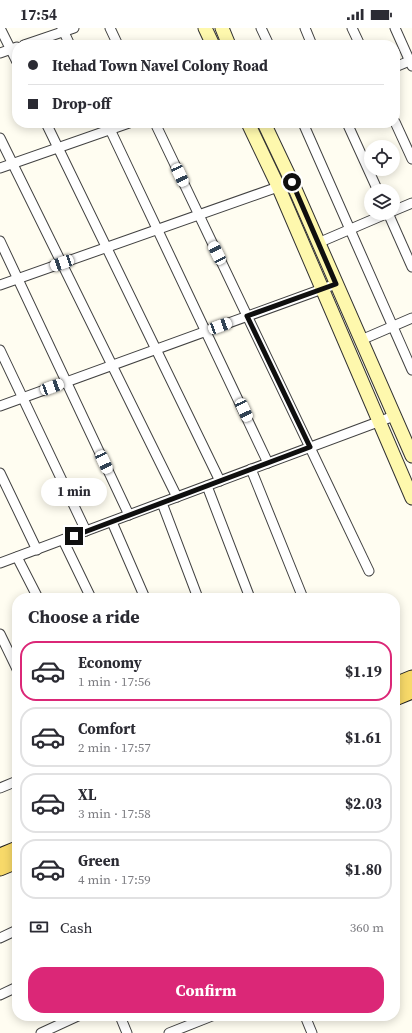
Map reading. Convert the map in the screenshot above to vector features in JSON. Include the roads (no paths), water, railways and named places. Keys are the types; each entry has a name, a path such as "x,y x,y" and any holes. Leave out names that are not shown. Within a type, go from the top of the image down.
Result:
{"main road":[{"path":"400,683 412,678"},
{"path":"400,696 412,691"},
{"path":"0,856 12,851"},
{"path":"0,868 12,863"}],"street":[{"path":"0,28 12,46"},
{"path":"37,40 62,30 74,28"},
{"path":"110,28 116,40"},
{"path":"205,28 211,40"},
{"path":"222,28 227,40"},
{"path":"261,28 266,40"},
{"path":"305,28 310,40"},
{"path":"352,28 358,40"},
{"path":"395,28 411,63 400,66"},
{"path":"62,30 67,40"},
{"path":"0,53 12,50"},
{"path":"48,128 220,481"},
{"path":"0,168 58,148 104,128"},
{"path":"110,128 268,463"},
{"path":"157,128 369,571"},
{"path":"250,128 278,186 412,498"},
{"path":"266,128 292,182 412,456"},
{"path":"305,128 412,370"},
{"path":"349,128 375,184"},
{"path":"398,128 412,159"},
{"path":"0,138 177,497"},
{"path":"0,285 292,182"},
{"path":"400,208 412,203"},
{"path":"318,243 372,220"},
{"path":"391,220 412,267"},
{"path":"0,241 129,515"},
{"path":"0,406 336,284"},
{"path":"361,340 412,318"},
{"path":"0,350 86,531"},
{"path":"0,563 394,416"},
{"path":"251,469 301,593"},
{"path":"0,473 37,550"},
{"path":"207,486 248,593"},
{"path":"162,503 196,593"},
{"path":"112,522 142,593"},
{"path":"63,540 89,593"},
{"path":"16,557 35,593"},
{"path":"0,634 12,659"},
{"path":"0,788 12,783"},
{"path":"0,938 12,932"},
{"path":"0,995 12,989"},
{"path":"41,1033 67,1021"},
{"path":"122,1021 127,1033"},
{"path":"169,1033 199,1021"},
{"path":"307,1021 312,1033"}]}
